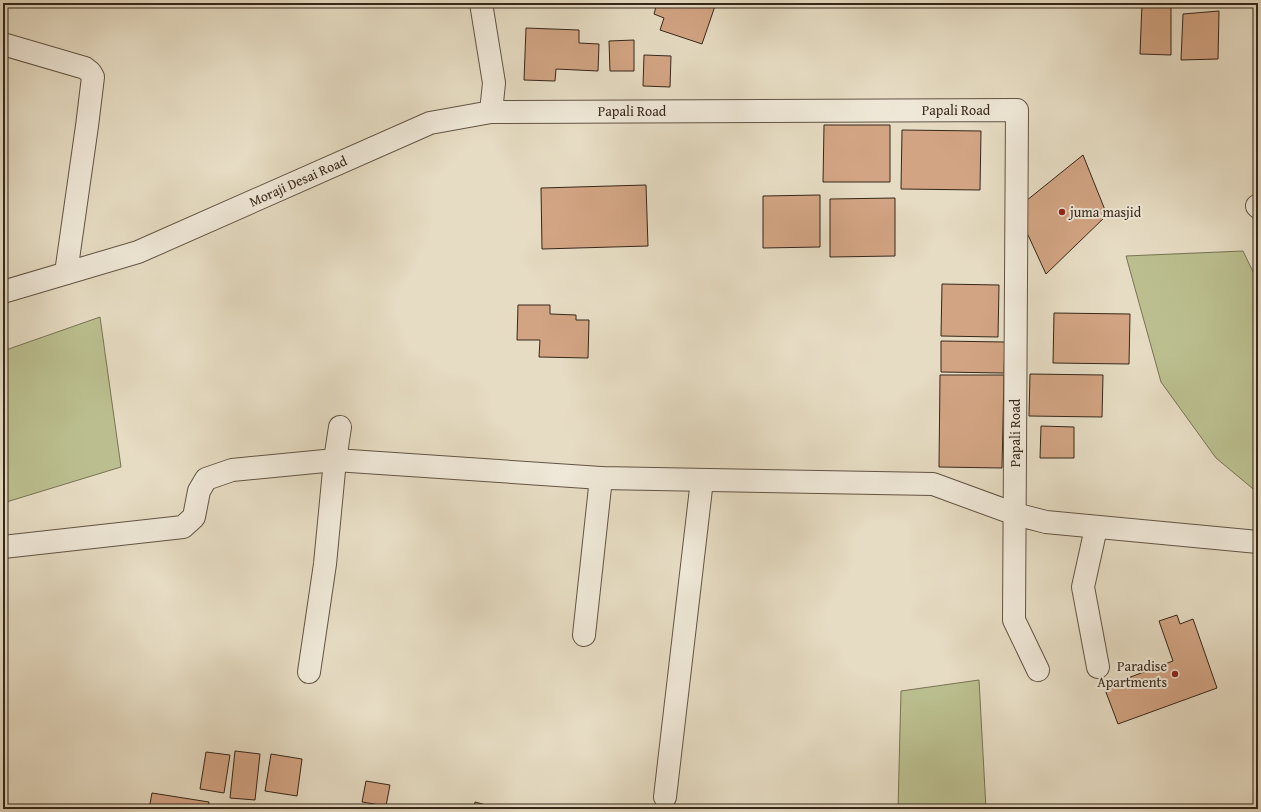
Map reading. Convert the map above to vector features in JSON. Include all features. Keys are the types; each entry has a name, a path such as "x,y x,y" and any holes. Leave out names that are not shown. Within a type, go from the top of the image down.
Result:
{"street":[{"path":"481,3 494,83 491,112"},
{"path":"3,44 85,68 93,77 66,273"},
{"name":"Papali Road","path":"491,112 1017,110 1015,514"},
{"name":"Moraji Desai Road","path":"3,292 138,252 430,123 491,112"},
{"path":"309,672 325,564 335,460 340,427"},
{"path":"3,547 183,527 194,517 199,491 206,479 232,470 335,460 601,478 933,484 1015,514 1046,522 1096,528 1258,542"},
{"path":"584,635 601,478"},
{"path":"665,797 702,480"},
{"path":"1015,514 1014,620 1038,670"},
{"path":"1096,528 1083,587 1098,667"}],"green space":[{"path":"1243,251 1258,282 1258,493 1216,458 1161,382 1126,256"},
{"path":"100,317 121,467 3,503 3,351"},
{"path":"979,680 986,809 898,809 901,691"}],"building":[{"path":"657,3 716,3 702,44 660,30 664,18 654,14"},
{"path":"1142,3 1171,3 1171,55 1140,54"},
{"path":"1219,11 1218,59 1181,60 1183,14"},
{"path":"526,28 579,30 579,43 599,44 598,71 556,69 555,81 524,80"},
{"path":"634,40 634,71 610,71 609,41"},
{"path":"644,55 671,56 670,87 643,86"},
{"path":"824,125 890,125 890,182 823,182"},
{"path":"902,130 981,131 980,190 901,189"},
{"name":"juma masjid","path":"1083,155 1107,215 1046,274 1016,209"},
{"path":"646,185 648,246 542,249 541,188"},
{"path":"820,195 820,247 763,248 763,196"},
{"path":"895,198 895,256 830,257 830,199"},
{"path":"942,284 999,285 998,337 941,336"},
{"path":"518,305 550,305 550,314 576,315 576,320 589,320 588,358 539,357 540,340 517,340"},
{"path":"1054,313 1130,314 1129,364 1053,363"},
{"path":"941,341 1005,342 1004,373 941,372"},
{"path":"1030,374 1103,375 1102,417 1029,416"},
{"path":"940,375 1004,375 1002,468 939,467"},
{"path":"1041,426 1074,427 1074,458 1040,458"},
{"name":"Paradise Apartments","path":"1177,615 1180,624 1193,619 1217,688 1118,724 1104,687 1173,661 1159,621"},
{"path":"235,751 260,754 255,800 230,798"},
{"path":"206,752 230,755 224,793 200,789"},
{"path":"271,754 302,759 297,796 265,791"},
{"path":"366,781 390,785 386,806 362,802"},
{"path":"152,793 209,802 208,809 149,809"},
{"path":"475,802 501,809 474,809"}],"place":[{"name":"juma masjid","path":"1062,212"},
{"name":"Paradise Apartments","path":"1175,674"}]}
